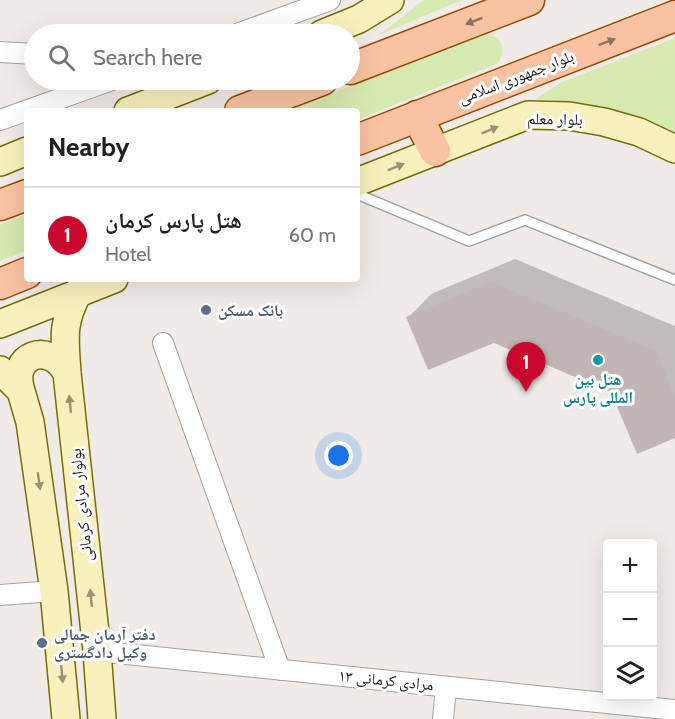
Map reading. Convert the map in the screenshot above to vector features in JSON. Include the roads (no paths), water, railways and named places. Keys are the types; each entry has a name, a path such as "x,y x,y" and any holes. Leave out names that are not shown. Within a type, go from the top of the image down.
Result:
{"main road":[{"path":"360,65 529,0"},
{"name":"بلوار جمهوری اسلامی","path":"360,139 675,16"},
{"path":"248,108 296,90"},
{"path":"417,116 435,152"},
{"path":"0,205 24,196"},
{"path":"0,284 24,274"}],"street":[{"path":"264,24 330,0"},
{"path":"347,24 390,0"},
{"path":"0,52 24,53"},
{"path":"34,108 84,90"},
{"path":"136,108 182,90"},
{"path":"0,120 24,111"},
{"name":"بلوار معلم","path":"360,181 528,115 569,116 604,122 639,132 675,149"},
{"path":"0,162 24,152"},
{"path":"0,324 106,282"},
{"name":"بولوار مرادی کرمانی","path":"78,293 69,310 64,329 102,719"},
{"path":"163,343 280,670"},
{"path":"66,719 54,591 30,422 17,380 20,368 27,358 39,354 51,355 61,362 67,373"},
{"path":"0,370 21,391"},
{"path":"0,595 54,591"},
{"name":"مرادی کرمانی ۱۳","path":"97,651 675,710"},
{"path":"443,719 446,687"}],"lane":[{"path":"360,195 469,242 525,220 675,280"}],"place":[{"name":"بانک مسکن","path":"206,310"},
{"name":"هتل بین المللی پارس","path":"598,360"},
{"name":"هتل پارس کرمان","path":"526,392"},
{"name":"دفتر آرمان جمالی وکیل دادگستری","path":"42,643"}]}
